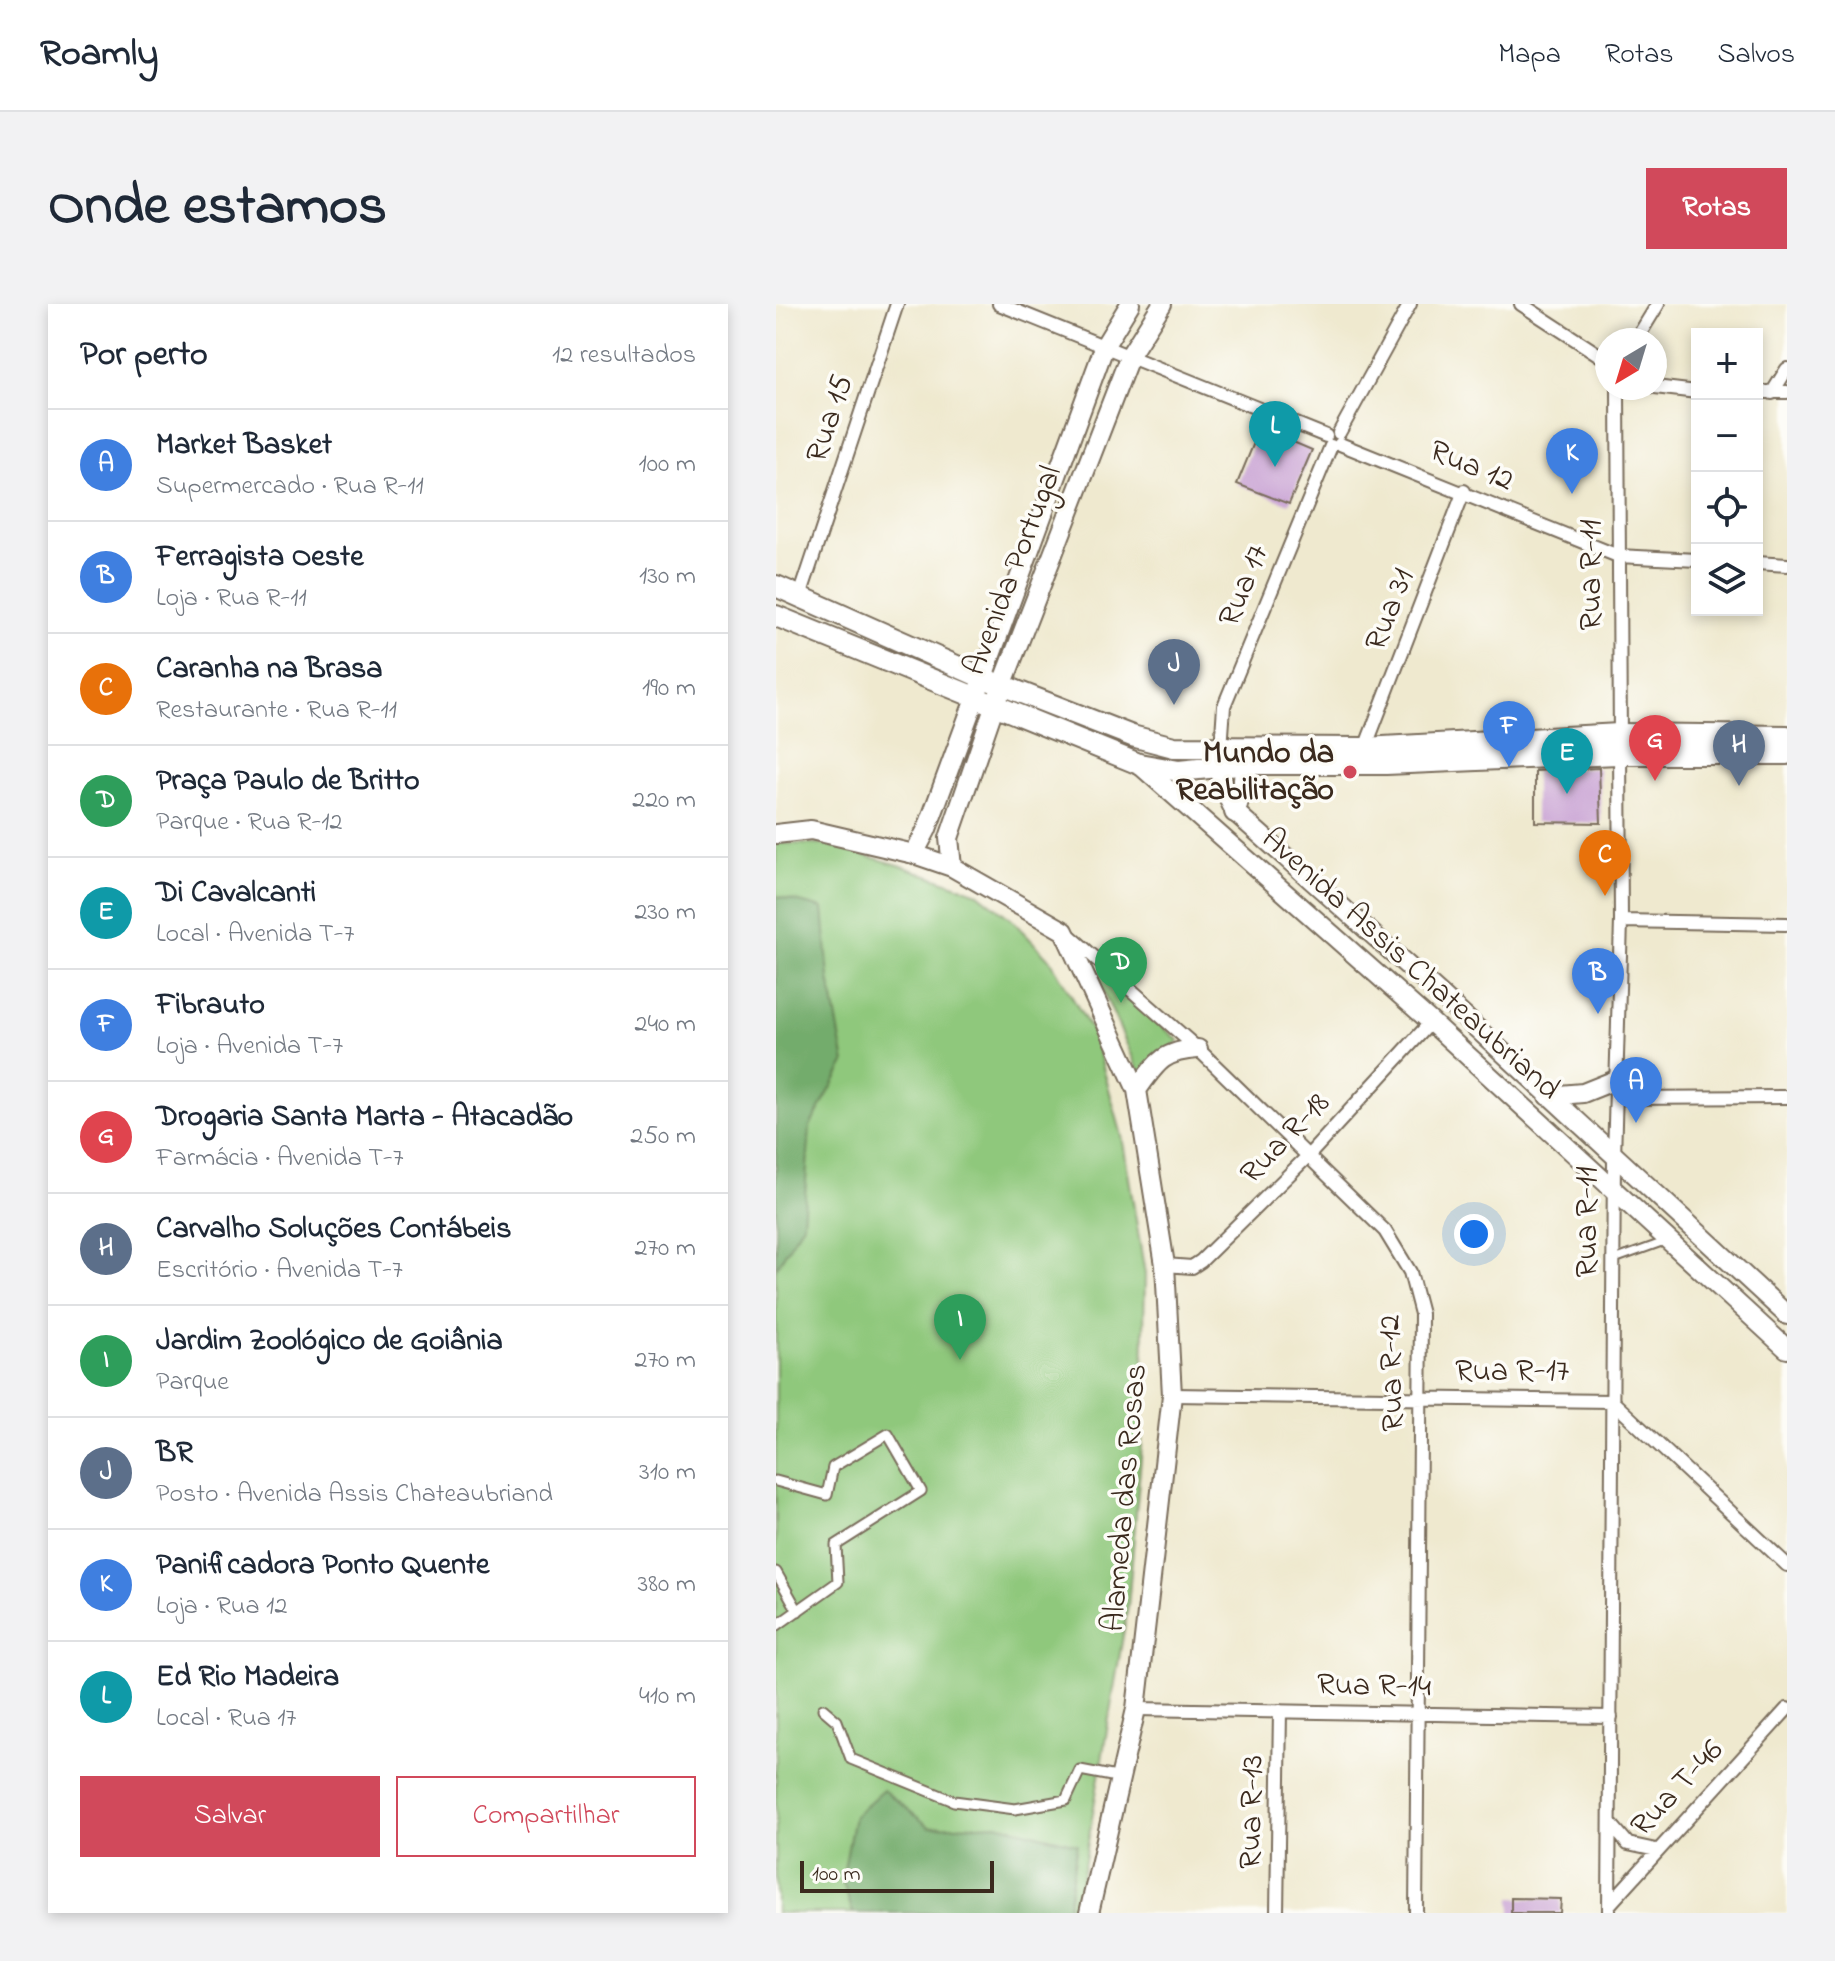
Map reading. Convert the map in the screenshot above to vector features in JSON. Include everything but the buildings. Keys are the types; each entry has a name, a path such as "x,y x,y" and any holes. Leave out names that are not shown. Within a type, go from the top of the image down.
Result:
{"main road":[{"name":"Avenida Portugal","path":"914,854 927,829 1105,345 1130,304"},
{"name":"Avenida Portugal","path":"952,867 949,838 995,704 1130,355 1162,304"},
{"path":"776,586 981,677 1132,736 1248,764 1386,764 1618,744 1787,754"},
{"name":"Avenida Assis Chateaubriand","path":"776,616 1139,764 1431,1022 1787,1349"},
{"path":"1139,764 1179,771 1221,758 1365,748 1618,744 1787,736"},
{"name":"Avenida Assis Chateaubriand","path":"1221,758 1221,783 1235,812 1787,1315"},
{"path":"1235,812 1248,764"},
{"path":"927,829 949,838"},
{"path":"776,834 811,830 914,854 952,867 1064,931"},
{"name":"Alameda das Rosas","path":"1064,931 1137,1090 1165,1265 1172,1395 1136,1709 1089,1913"},
{"path":"1137,1090 1156,1063 1174,1051 1198,1049"},
{"path":"1548,1096 1618,1088"}],"street":[{"name":"Rua 15","path":"800,596 897,304"},
{"name":"Rua 12","path":"999,304 1338,438 1618,556 1691,560"},
{"name":"Rua 17","path":"1221,758 1224,706 1338,438 1410,304"},
{"path":"1521,304 1595,352"},
{"path":"1643,328 1658,304"},
{"path":"1772,393 1787,369"},
{"path":"1667,388 1691,391"},
{"path":"1763,392 1787,392"},
{"name":"Rua R-11","path":"1609,1909 1614,1157 1621,921 1618,400"},
{"name":"Rua 31","path":"1365,748 1464,491"},
{"path":"1763,563 1787,565"},
{"path":"1621,921 1787,924"},
{"name":"Rua R-12","path":"1064,931 1198,1049 1309,1155 1385,1231 1410,1272 1421,1314 1422,1399 1416,1913"},
{"name":"Rua R-18","path":"1165,1265 1192,1267 1201,1261 1309,1155 1431,1022"},
{"path":"1618,1088 1787,1097"},
{"name":"Rua R-17","path":"1172,1395 1422,1399 1585,1397 1612,1401 1787,1565"},
{"path":"776,1481 824,1494 833,1467 888,1434 921,1491 836,1545 838,1582 776,1626"},
{"path":"776,1572 798,1611"},
{"path":"823,1709 837,1721 851,1759 954,1801 1015,1809 1066,1800 1080,1770 1122,1778"},
{"name":"Rua R-14","path":"1136,1709 1611,1717"},
{"name":"Rua T-46","path":"1609,1909 1656,1850 1787,1709"},
{"name":"Rua R-13","path":"1277,1913 1280,1711"},
{"path":"1610,1823 1628,1844 1656,1850"}],"lane":[{"path":"1613,1260 1646,1245 1669,1240"}],"green space":[{"path":"776,843 828,845 899,865 978,893 1012,920 1051,961 1094,1035 1122,1136 1145,1274 1142,1445 1128,1606 1076,1913 776,1913"},
{"path":"776,896 823,908 829,978 845,1063 810,1126 803,1224 776,1269"},
{"path":"1091,964 1179,1041 1140,1074"},
{"path":"883,1790 930,1827 997,1824 1077,1844 1067,1913 853,1913 842,1880 854,1816"}],"place":[{"name":"Ed Rio Madeira","path":"1275,467"},
{"name":"Panificadora Ponto Quente","path":"1572,494"},
{"name":"BR","path":"1174,705"},
{"name":"Fibrauto","path":"1509,767"},
{"name":"Mundo da Reabilitação","path":"1350,772"},
{"name":"Drogaria Santa Marta - Atacadão","path":"1655,781"},
{"name":"Carvalho Soluções Contábeis","path":"1739,786"},
{"name":"Di Cavalcanti","path":"1567,794"},
{"name":"Caranha na Brasa","path":"1605,896"},
{"name":"Praça Paulo de Britto","path":"1121,1003"},
{"name":"Ferragista Oeste","path":"1598,1014"},
{"name":"Market Basket","path":"1636,1123"},
{"name":"Jardim Zoológico de Goiânia","path":"960,1360"}]}
